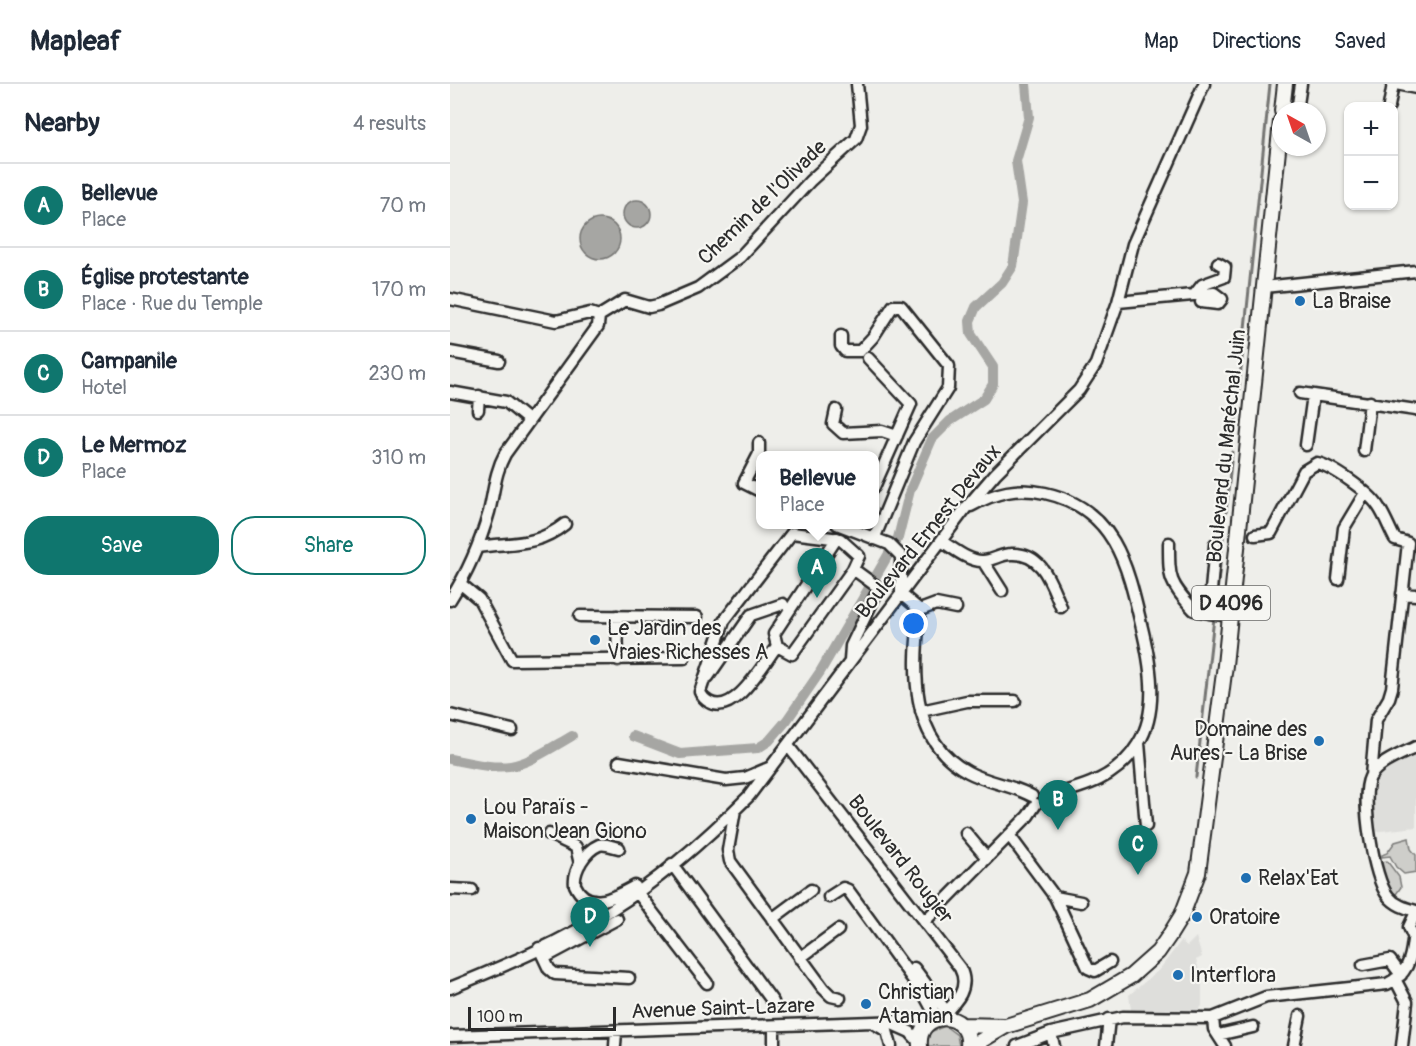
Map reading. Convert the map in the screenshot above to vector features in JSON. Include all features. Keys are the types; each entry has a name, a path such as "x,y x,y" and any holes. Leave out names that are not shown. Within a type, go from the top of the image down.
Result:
{"main road":[{"path":"1283,102 1285,84"},
{"name":"Boulevard du Maréchal Juin","path":"970,1046 1006,1026 1064,1011 1111,990 1146,964 1182,915 1198,873 1230,616 1277,156"},
{"path":"920,1044 923,1029 946,1018 968,1037 970,1046"},
{"name":"Boulevard du Maréchal Juin","path":"946,1018 1006,1026"}],"street":[{"name":"Chemin de l'Olivade","path":"450,299 556,321 603,312 626,300 649,307 658,305 698,288 740,257 810,181 856,139 861,125 856,84"},
{"name":"Boulevard Ernest Devaux","path":"450,988 541,953 605,914 672,864 735,810 774,765 965,509 994,474 1084,383 1100,354 1118,302 1133,244 1204,84"},
{"path":"1298,102 1301,84"},
{"path":"1390,102 1394,84 1416,88"},
{"path":"1118,302 1198,298 1202,285 1224,277 1225,267 1218,263"},
{"path":"1264,287 1416,271"},
{"path":"841,336 841,346 845,351 860,351 873,337 892,306 901,306 949,366 950,383 946,394 914,442 879,527"},
{"path":"450,600 478,547 502,459 528,420 598,327 603,312"},
{"path":"450,352 499,361"},
{"path":"868,358 910,404 879,476"},
{"path":"450,392 506,402 528,420"},
{"path":"1300,393 1416,410"},
{"path":"1306,445 1313,395"},
{"path":"478,410 479,396"},
{"path":"1364,451 1370,402"},
{"path":"836,410 834,424 843,433 882,431 897,436"},
{"path":"759,443 759,451"},
{"path":"756,460 744,483 756,489"},
{"path":"1020,1045 1052,1033 1109,1019 1165,1016 1213,1018 1266,998 1375,986 1398,977 1413,960 1414,915 1400,906 1384,890 1375,860 1366,809 1376,720 1392,688 1402,594 1412,544 1395,539 1379,507 1365,494 1328,467 1313,464 1304,471 1273,530 1268,535 1255,534"},
{"path":"920,610 914,666 915,688 921,711 937,744 954,763 974,776 1042,805 1046,798 1107,777 1126,760 1139,743 1147,719 1150,665 1131,582 1116,545 1104,526 1072,502 1054,495 1026,490 994,494 965,509"},
{"path":"1338,579 1344,528 1365,494"},
{"path":"478,547 538,541 551,535 565,524"},
{"path":"858,529 893,547 903,562 901,594 920,610"},
{"path":"874,539 878,529"},
{"path":"777,646 741,693 730,701 719,706 701,696 700,689 724,621 788,536 795,532 837,538 858,554 858,560 794,653 790,654 777,646 774,634 837,538"},
{"path":"941,541 965,556 983,561 1011,554 1031,558 1044,570 1061,608"},
{"path":"1169,543 1171,584 1194,610 1230,616"},
{"path":"1209,613 1215,545"},
{"path":"983,561 1002,591"},
{"path":"850,661 851,646 878,592 871,580 853,569"},
{"path":"460,584 479,599 512,660 684,658"},
{"path":"1402,594 1416,595"},
{"path":"700,689 749,618 783,604"},
{"path":"920,610 936,604 956,608"},
{"path":"579,616 697,617"},
{"path":"617,616 618,660"},
{"path":"921,711 968,701 1015,701"},
{"path":"450,715 512,729"},
{"path":"1139,743 1146,826"},
{"name":"Boulevard Rougier","path":"789,747 925,921 963,974 963,988 946,1018"},
{"path":"1371,776 1380,766 1416,747"},
{"path":"619,762 726,780 746,778 774,765"},
{"path":"925,921 1010,835 1034,800"},
{"path":"735,810 728,850 730,861 827,993 840,998"},
{"path":"549,834 576,847 580,864"},
{"path":"966,834 987,858"},
{"path":"1010,835 1055,897 1088,968 1095,971 1110,962"},
{"path":"619,848 599,845 580,864 574,885 582,897 591,901 611,899 652,880"},
{"path":"672,864 773,1002"},
{"path":"829,897 843,888 848,890 925,996 946,1018"},
{"path":"450,889 472,890"},
{"path":"772,919 811,890"},
{"path":"638,891 707,983"},
{"path":"1055,897 1081,902"},
{"path":"617,920 541,953 555,974 629,978"},
{"path":"800,958 838,930"},
{"path":"1363,965 1390,960 1407,1002 1402,1046"},
{"path":"914,968 946,1018"},
{"path":"1294,1046 1300,1016"},
{"name":"Avenue Saint-Lazare","path":"450,1036 873,1023 946,1018"},
{"path":"1213,1018 1218,1035 1225,1046"},
{"path":"1107,1046 1109,1019"},
{"path":"888,1022 905,1029 920,1044"},
{"path":"873,1023 887,1031 891,1046"},
{"path":"774,1026 774,1046"},
{"path":"1218,1035 1253,1027"},
{"path":"615,1046 616,1031"},
{"path":"1052,1033 1054,1046"}],"shaded area":[{"path":"637,200 647,204 651,214 647,224 637,228 627,224 623,214 627,204"},
{"path":"600,219 614,225 620,239 614,253 600,259 586,253 580,239 586,225"},
{"path":"1416,743 1416,827 1363,833 1360,816 1365,772"},
{"path":"1409,838 1411,849 1416,855 1416,872 1404,874 1396,867 1390,856 1382,857 1382,855 1387,853 1395,842"},
{"path":"1387,861 1399,877 1401,887 1394,897 1387,888 1381,862"},
{"path":"1196,937 1202,957 1196,960 1202,979 1202,1006 1198,1010 1131,1010 1129,995 1159,970 1181,941 1187,946"},
{"path":"945,1026 957,1035 959,1046 927,1046 930,1032"}],"waterway":[{"path":"633,736 680,754 758,748 769,741 787,720 820,672 898,538 910,490 932,439 950,421 984,399 993,384 993,367 971,334 970,321 976,307 1002,283 1013,266 1022,203 1016,161 1029,117 1026,84"},
{"path":"1234,436 1270,84"},
{"path":"1226,512 1232,452"},
{"path":"1215,610 1224,528"},
{"path":"1196,777 1214,618"},
{"path":"450,759 489,766 514,765 572,736"}],"place":[{"name":"La Braise","path":"1300,301"},
{"name":"Bellevue","path":"817,598"},
{"name":"Le Jardin des Vraies Richesses A","path":"595,640"},
{"name":"Domaine des Aures - La Brise","path":"1319,741"},
{"name":"Lou Paraïs - Maison Jean Giono","path":"471,819"},
{"name":"Église protestante","path":"1058,830"},
{"name":"Campanile","path":"1138,875"},
{"name":"Relax'Eat","path":"1246,878"},
{"name":"Oratoire","path":"1197,917"},
{"name":"Le Mermoz","path":"590,947"},
{"name":"Interflora","path":"1178,975"},
{"name":"Christian Atamian","path":"866,1004"}]}
